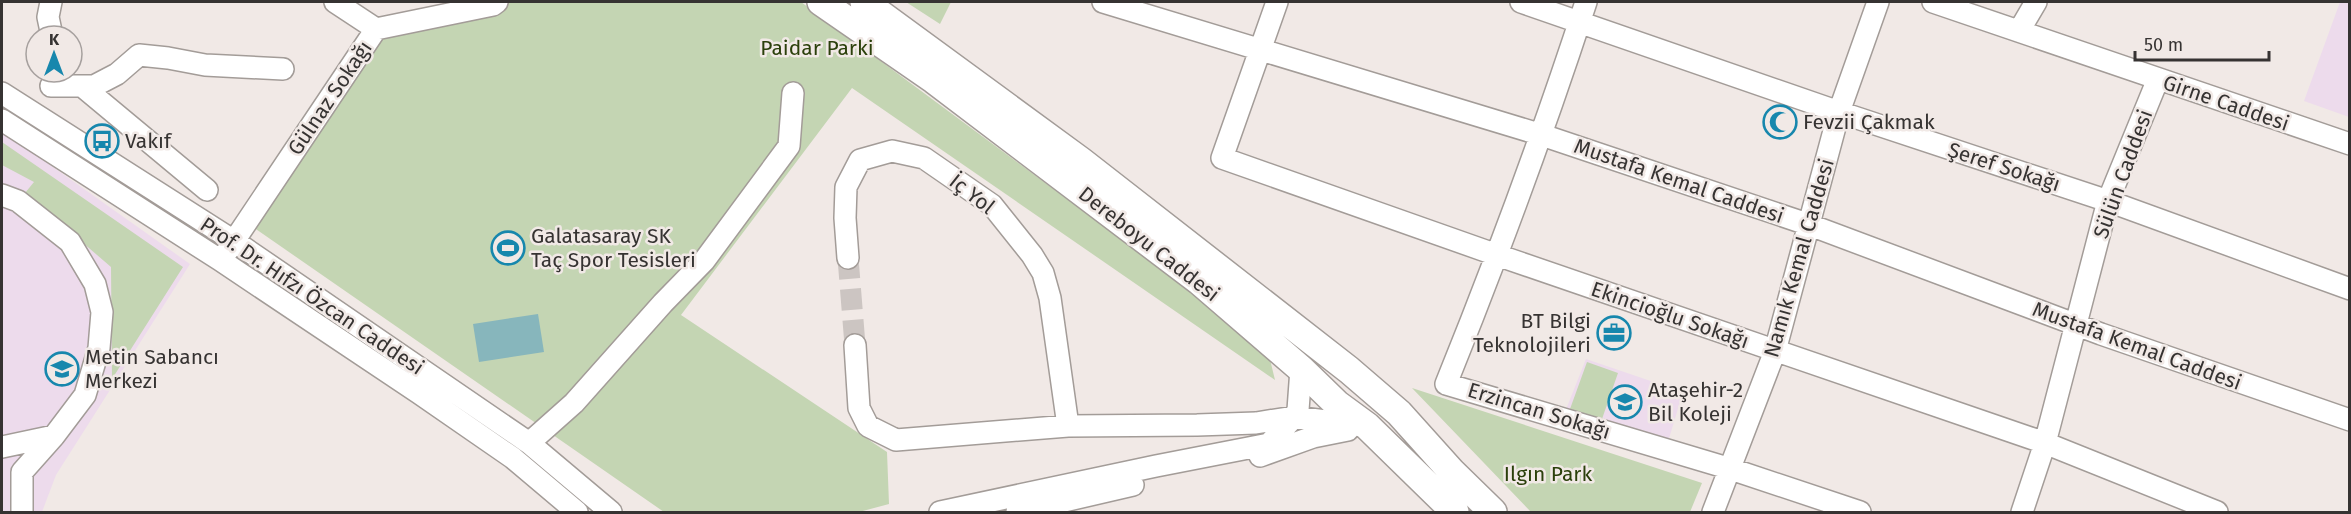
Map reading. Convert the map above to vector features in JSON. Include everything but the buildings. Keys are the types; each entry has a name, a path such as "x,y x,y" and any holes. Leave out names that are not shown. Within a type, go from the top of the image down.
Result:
{"main road":[{"name":"Dereboyu Caddesi","path":"821,2 934,80 1200,281 1301,369 1337,404 1367,426 1455,513"},
{"name":"Dereboyu Caddesi","path":"864,2 1081,161 1340,363 1399,413 1492,513"}],"street":[{"path":"49,24 48,17 51,2"},
{"path":"335,2 376,28"},
{"name":"Gülnaz Sokağı","path":"220,260 376,28 493,5 497,2"},
{"name":"Mustafa Kemal Caddesi","path":"1103,2 1542,135 1810,225 2076,325 2349,420"},
{"path":"1260,50 1277,2"},
{"name":"Şeref Sokağı","path":"1521,2 1839,112 2108,201 2349,289"},
{"name":"Erzincan Sokağı","path":"1586,2 1542,135 1446,384 1731,469 1860,513"},
{"name":"Namık Kemal Caddesi","path":"1713,513 1775,351 1839,112 1878,2"},
{"name":"Girne Caddesi","path":"1933,2 2349,144"},
{"path":"2019,31 2036,2"},
{"name":"Ekincioğlu Sokağı","path":"1260,50 1222,158 2045,443 2217,513"},
{"path":"73,84 94,86 139,55 205,65 283,69"},
{"name":"Sülün Caddesi","path":"2022,513 2045,443 2108,201 2158,79"},
{"path":"39,117 49,102 51,84"},
{"path":"82,86 207,190"},
{"name":"Prof. Dr. Hıfzı Özcan Caddesi","path":"2,93 234,242 529,443 611,513"},
{"path":"529,443 574,403 663,303 704,261 789,146 793,93"},
{"name":"Prof. Dr. Hıfzı Özcan Caddesi","path":"2,120 220,260 419,393 504,452 577,513"},
{"name":"İç Yol","path":"848,258 845,218 846,187 860,160 892,151 924,158 992,205 1032,255 1043,273 1050,298 1068,426"},
{"path":"2,195 18,201 70,242 95,284 102,312 99,348 86,395 22,472 22,513"},
{"path":"855,345 859,408 868,426 896,440 1068,426 1256,423 1294,417 1367,426"},
{"path":"940,513 1269,444 1298,410 1301,369"},
{"path":"1017,513 1260,456 1313,437 1367,426"},
{"path":"2,447 54,436"}],"shaded area":[{"path":"2340,2 2349,2 2349,117 2304,101"},
{"name":"Metin Sabancı Merkezi","path":"2,131 190,264 56,475 42,512 2,512"},
{"name":"Ataşehir-2 Bil Koleji","path":"1586,359 1683,392 1667,445 1565,412"}],"green space":[{"name":"Galatasaray SK Taç Spor Tesisleri","path":"504,2 801,2 1267,347 1275,380 852,88 681,315 887,452 889,504 859,512 664,512 250,225 376,36"},
{"path":"906,2 951,2 940,24"},
{"path":"2,142 183,267 112,379 111,267 25,193 34,182 2,165"},
{"path":"1587,362 1618,373 1602,419 1570,409"},
{"name":"Ilgın Park","path":"1412,388 1702,483 1690,512 1531,512"}],"water":[{"path":"538,314 544,352 479,362 473,324"}],"tunnel":[{"path":"848,258 855,345"}],"place":[{"name":"Fevzii Çakmak","path":"1780,122"},
{"name":"Vakıf","path":"102,141"},
{"name":"Galatasaray SK Taç Spor Tesisleri","path":"508,248"},
{"name":"BT Bilgi Teknolojileri","path":"1614,333"},
{"name":"Metin Sabancı Merkezi","path":"62,369"},
{"name":"Ataşehir-2 Bil Koleji","path":"1625,402"}],"park label":[{"name":"Paidar Parki","path":"817,48"}]}
